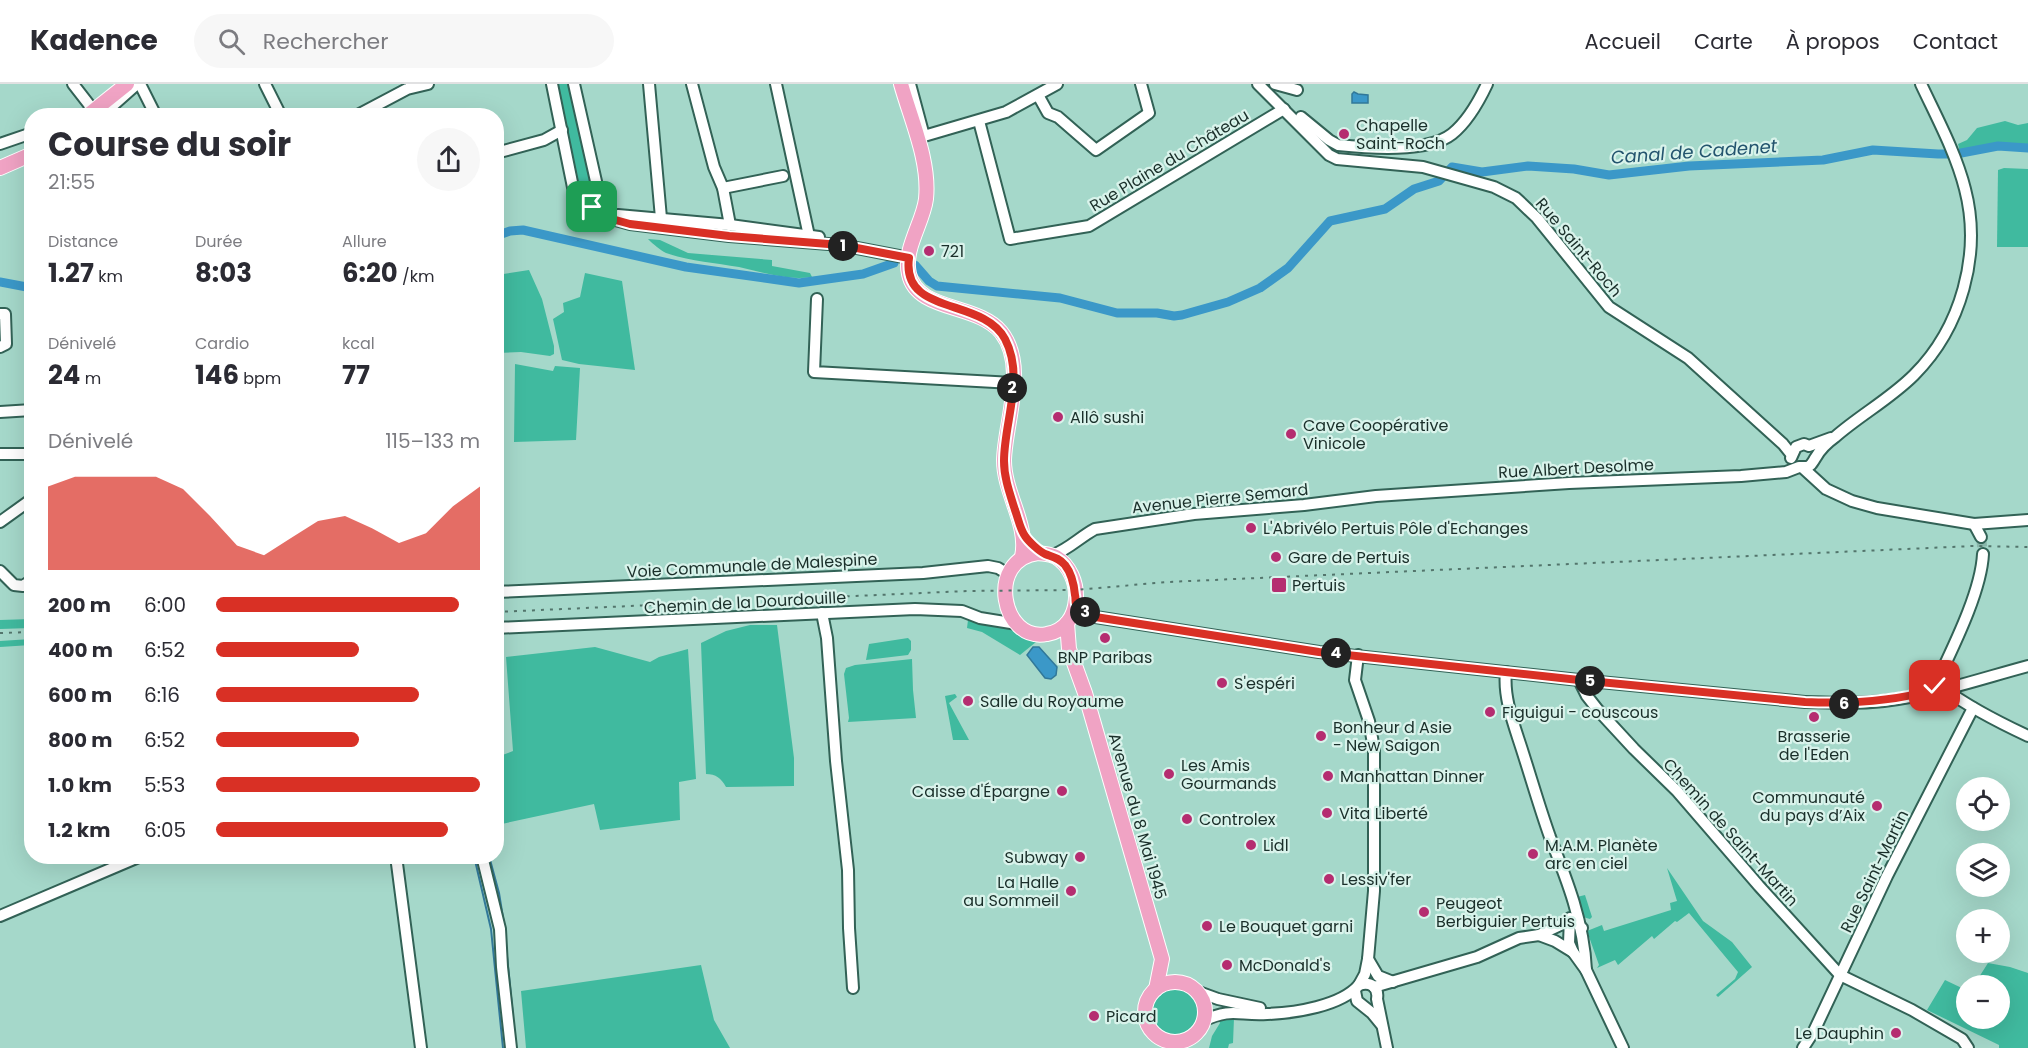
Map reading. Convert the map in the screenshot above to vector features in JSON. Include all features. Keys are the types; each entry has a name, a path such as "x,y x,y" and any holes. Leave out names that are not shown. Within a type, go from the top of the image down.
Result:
{"main road":[{"path":"101,108 127,84"},
{"path":"902,84 923,160 926,184 924,210 909,258 909,274 920,292 939,303 979,315 1000,331 1011,354 1013,383 1004,468 1010,495 1024,535 1022,557"},
{"path":"0,168 24,158"},
{"path":"1024,535 1049,555 1062,561 1073,582 1072,614 1053,633 1034,634 1017,624 1007,608 1008,574 1013,565 1022,557 1032,554 1049,555"},
{"name":"Avenue du 8 Mai 1945","path":"1072,614 1069,649 1085,693 1162,959 1173,975 1190,987"},
{"path":"1045,635 1069,649"},
{"name":"Avenue du 8 Mai 1945","path":"1156,989 1162,959"},
{"path":"1193,1048 1200,1027 1204,1005 1190,987 1174,982 1164,984 1156,989 1146,1005 1146,1019 1153,1032 1171,1045 1188,1038 1200,1027"}],"street":[{"path":"73,84 90,108"},
{"path":"103,108 138,84 152,108"},
{"path":"264,84 278,108"},
{"path":"371,108 407,88 428,84"},
{"path":"552,84 576,202 580,207 596,203"},
{"path":"574,84 596,203 611,218 650,227 841,245 909,258"},
{"path":"649,84 661,218"},
{"path":"692,84 714,167 723,188 730,225"},
{"path":"776,84 809,236"},
{"path":"910,84 924,136 1006,112 1057,84"},
{"path":"1038,95 1048,113 1058,117 1096,150 1149,113 1141,84"},
{"name":"Rue Saint-Roch","path":"1258,84 1329,155 1337,159 1412,165 1507,192 1525,205 1609,307 1688,358 1802,462"},
{"path":"1275,84 1297,90"},
{"path":"1284,109 1290,110 1338,145 1415,147 1450,135 1463,124 1487,84"},
{"path":"1802,462 1898,390 1914,375 1937,346 1954,316 1965,284 1970,254 1969,207 1960,171 1921,84"},
{"name":"Rue Plaine du Château","path":"979,121 1010,238 1089,226 1284,109"},
{"path":"504,151 544,140 562,130"},
{"path":"0,144 24,136"},
{"path":"723,188 783,176"},
{"path":"611,218 618,215 730,225 830,238 841,245"},
{"path":"817,299 813,372 1013,383"},
{"path":"0,314 4,314 6,344 0,347"},
{"path":"0,412 24,410"},
{"name":"Rue Albert Desolme","path":"1376,496 1569,483 1778,473 1802,462 1796,447 1804,444 1809,446 1835,436"},
{"path":"1802,462 1814,451 1809,446"},
{"path":"0,454 24,454"},
{"path":"1802,462 1818,483 1838,495 1877,508 1974,524 2028,519"},
{"name":"Avenue Pierre Semard","path":"1049,555 1074,544 1095,529 1108,526 1194,514 1304,505 1376,496"},
{"path":"0,522 24,505"},
{"path":"1974,524 1981,537"},
{"path":"1069,571 1074,544"},
{"path":"1938,689 1972,601 1982,570 1983,554"},
{"name":"Voie Communale de Malespine","path":"504,592 923,573 988,566 998,568 1008,574"},
{"path":"0,570 14,585 24,585"},
{"path":"992,620 1007,608"},
{"name":"Chemin de la Dourdouille","path":"504,628 938,609 962,611 980,618 1017,624"},
{"path":"822,613 827,638 836,761 848,870 849,928 854,988"},
{"path":"1072,614 1290,648 1805,702 1843,704 1886,701 2028,666"},
{"path":"1358,655 1355,680 1368,716 1373,741 1374,891 1368,959 1359,996"},
{"path":"1506,672 1506,691 1512,719 1572,899 1582,933 1587,970"},
{"name":"Chemin de Saint-Martin","path":"1579,680 1587,696 1598,710 1677,790 1759,886 1840,975"},
{"path":"1938,689 2028,736"},
{"name":"Rue Saint-Martin","path":"1803,1048 1973,708"},
{"path":"0,916 122,864"},
{"path":"397,864 421,1048"},
{"path":"485,864 500,929 511,1048"},
{"path":"1572,899 1569,921 1571,947 1587,970 1623,1048"},
{"path":"1359,996 1370,1006 1375,991 1391,983 1477,957 1519,938 1539,935 1569,921 1575,923 1582,933"},
{"path":"1571,947 1582,933"},
{"path":"1539,935 1571,947"},
{"path":"1368,959 1378,976 1391,983"},
{"path":"1368,959 1387,1048"},
{"path":"1840,975 1912,1010 1962,1039 1968,1048"},
{"path":"1359,996 1364,984 1375,991"},
{"path":"1190,987 1238,1004 1281,1012"},
{"path":"1200,1027 1218,1014 1231,1012 1268,1014 1310,1008 1359,996"},
{"path":"1359,996 1382,1025"}],"green space":[{"path":"554,84 572,84 598,199 594,203 581,203"},
{"path":"2005,121 2018,125 2028,123 2028,144 2007,144 1960,152 1958,144 1967,140 1977,128"},
{"path":"2028,169 2028,247 1997,247 1998,170"},
{"path":"648,239 660,240 688,253 772,260 772,266 810,273 812,277 784,277 684,258 666,253"},
{"path":"529,270 542,299 554,354 550,356 521,352 504,353 504,274"},
{"path":"585,273 622,281 635,370 562,360 553,319 564,312 563,303 580,297"},
{"path":"515,364 553,371 555,366 580,368 576,440 514,442"},
{"path":"24,619 24,628 0,629 0,620"},
{"path":"968,620 987,626 1005,626 1036,642 1020,655 982,632 967,628"},
{"path":"750,625 777,625 794,758 794,786 726,787 718,777 706,774 701,643 726,631"},
{"path":"908,638 911,641 911,650 908,655 866,660 869,644"},
{"path":"24,639 24,645 0,647 0,641"},
{"path":"595,647 650,662 659,657 688,649 696,779 679,782 680,820 600,830 594,804 504,823 504,754 513,751 506,657"},
{"path":"912,659 916,718 848,722 844,674 846,668"},
{"path":"955,694 957,697 949,703 969,740 953,740 945,696"},
{"path":"1667,868 1703,921 1732,942 1752,967 1718,997 1716,995 1735,979 1738,972 1689,913 1677,922 1675,921 1654,939 1652,936 1618,965 1615,960 1597,968 1599,965 1587,931 1602,925 1604,931 1671,910 1670,903 1677,901"},
{"path":"1585,895 1592,917 1590,919 1583,917 1577,897"},
{"path":"1988,963 2028,973 2028,1048 1999,1048 1999,1045 1966,1029 2010,1029 2010,975 1980,975"},
{"path":"701,965 714,1020 730,1048 526,1048 521,991"},
{"path":"1945,980 1956,985 1956,1024 1927,1010"},
{"path":"1169,988 1179,988 1191,995 1198,1007 1198,1017 1191,1029 1179,1036 1169,1036 1154,1025 1150,1017 1150,1007 1161,992"},
{"path":"1234,1018 1233,1043 1229,1044 1228,1048 1209,1048 1219,1021"}],"water":[{"path":"1354,92 1368,95 1368,103 1352,103"},
{"path":"1033,647 1039,647 1057,667 1056,675 1051,679 1045,678 1027,655"}],"waterway":[{"name":"Canal de Cadenet","path":"915,265 929,281 937,286 1060,298 1117,313 1157,313 1174,316 1228,302 1260,288 1288,268 1330,221 1385,209 1414,189 1439,181 1452,167 1482,172 1528,166 1574,169 1609,175 1689,166 1823,160 1873,150 1956,154 1998,146 2028,148"},
{"name":"Canal de Cadenet","path":"504,233 523,230 686,267 799,283 863,274 894,263"},
{"name":"Canal de Cadenet","path":"0,282 24,286"},
{"path":"476,864 491,929 503,1048"},
{"path":"491,864 505,930"},
{"path":"507,956 513,1016"}],"tunnel":[{"path":"1981,537 1983,554"}],"railway":[{"path":"504,612 967,591 1074,590 1168,582 1973,546 2028,547"},
{"path":"0,633 24,632"}],"place":[{"name":"Chapelle Saint-Roch","path":"1344,134"},
{"name":"721","path":"929,251"},
{"name":"Allô sushi","path":"1058,417"},
{"name":"Cave Coopérative Vinicole","path":"1291,434"},
{"name":"L'Abrivélo Pertuis Pôle d'Echanges","path":"1251,528"},
{"name":"Gare de Pertuis","path":"1276,557"},
{"name":"Pertuis","path":"1279,585"},
{"name":"BNP Paribas","path":"1105,638"},
{"name":"S'espéri","path":"1222,683"},
{"name":"Salle du Royaume","path":"968,701"},
{"name":"Figuigui - couscous","path":"1490,712"},
{"name":"Brasserie de l'Eden","path":"1814,717"},
{"name":"Bonheur d Asie - New Saigon","path":"1321,736"},
{"name":"Les Amis Gourmands","path":"1169,774"},
{"name":"Manhattan Dinner","path":"1328,776"},
{"name":"Caisse d'Épargne","path":"1062,791"},
{"name":"Communauté du pays d’Aix","path":"1877,806"},
{"name":"Vita Liberté","path":"1327,813"},
{"name":"Controlex","path":"1187,819"},
{"name":"Lidl","path":"1251,845"},
{"name":"M.A.M. Planète arc en ciel","path":"1533,854"},
{"name":"Subway","path":"1080,857"},
{"name":"Lessiv'fer","path":"1329,879"},
{"name":"La Halle au Sommeil","path":"1071,891"},
{"name":"Peugeot Berbiguier Pertuis","path":"1424,912"},
{"name":"Le Bouquet garni","path":"1207,926"},
{"name":"McDonald's","path":"1227,965"},
{"name":"Picard","path":"1094,1016"},
{"name":"Le Dauphin","path":"1896,1033"}],"route":[{"path":"592,207 612,219 630,224 729,236 841,245 909,258 910,279 920,292 939,303 979,315 991,322 1003,336 1013,362 1014,378 1004,461 1005,478 1016,512 1024,535 1031,543 1065,565 1073,582 1076,604 1089,616 1319,652 1805,702 1843,704 1886,701 1914,696 1933,690 1935,686"}]}
